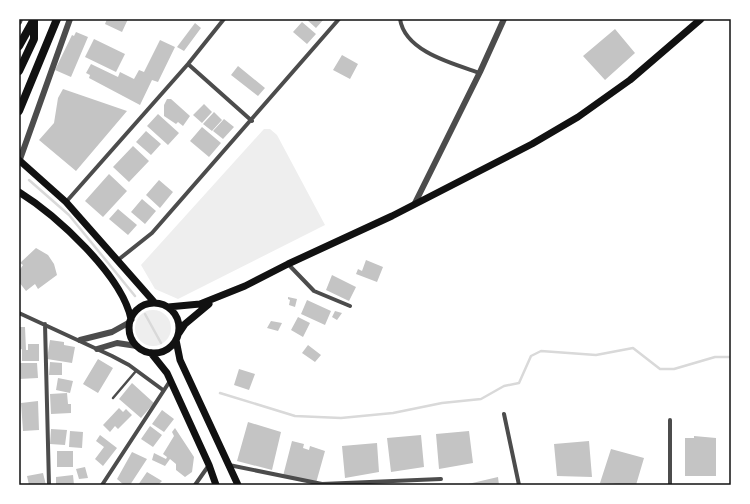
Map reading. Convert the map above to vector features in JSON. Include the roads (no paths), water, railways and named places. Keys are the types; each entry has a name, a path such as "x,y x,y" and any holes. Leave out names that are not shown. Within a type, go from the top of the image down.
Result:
{"highway":[{"path":"19,46 33,19"},
{"path":"19,71 34,39 33,19"},
{"path":"19,111 57,19"}],"main road":[{"path":"130,320 142,306 155,303 168,307 188,306 212,301 392,216 532,144 578,117 630,80 701,19"},
{"path":"19,161 66,202 155,303"},
{"path":"19,192 55,218 82,245 120,291 129,309 130,335 137,346 150,353 162,366 209,465 216,485"},
{"path":"150,353 166,350 178,337 185,324 212,301"},
{"path":"168,307 178,318 180,360 238,485"}],"street":[{"path":"19,161 70,19"},
{"path":"66,202 188,64 224,19"},
{"path":"118,260 152,233 252,121 339,19"},
{"path":"400,19 408,35 421,50 480,73"},
{"path":"415,203 480,73 504,19"},
{"path":"188,64 252,121"},
{"path":"288,264 314,290 350,306"},
{"path":"19,313 97,349 136,370 163,390"},
{"path":"80,340 104,335 130,320"},
{"path":"45,324 49,485"},
{"path":"97,349 117,343 137,346"},
{"path":"102,485 170,381"},
{"path":"504,414 519,485"},
{"path":"670,420 670,485"},
{"path":"195,485 209,465"},
{"path":"229,465 322,485 441,479"}],"lane":[{"path":"112,398 136,370"}],"waterway":[{"path":"29,180 69,215 135,296"},
{"path":"145,314 161,343"},
{"path":"220,393 295,416 341,418 393,413 442,403 481,399 504,386 519,383 531,356 541,351 596,355 633,348 660,369 674,369 715,357 731,357"}]}
